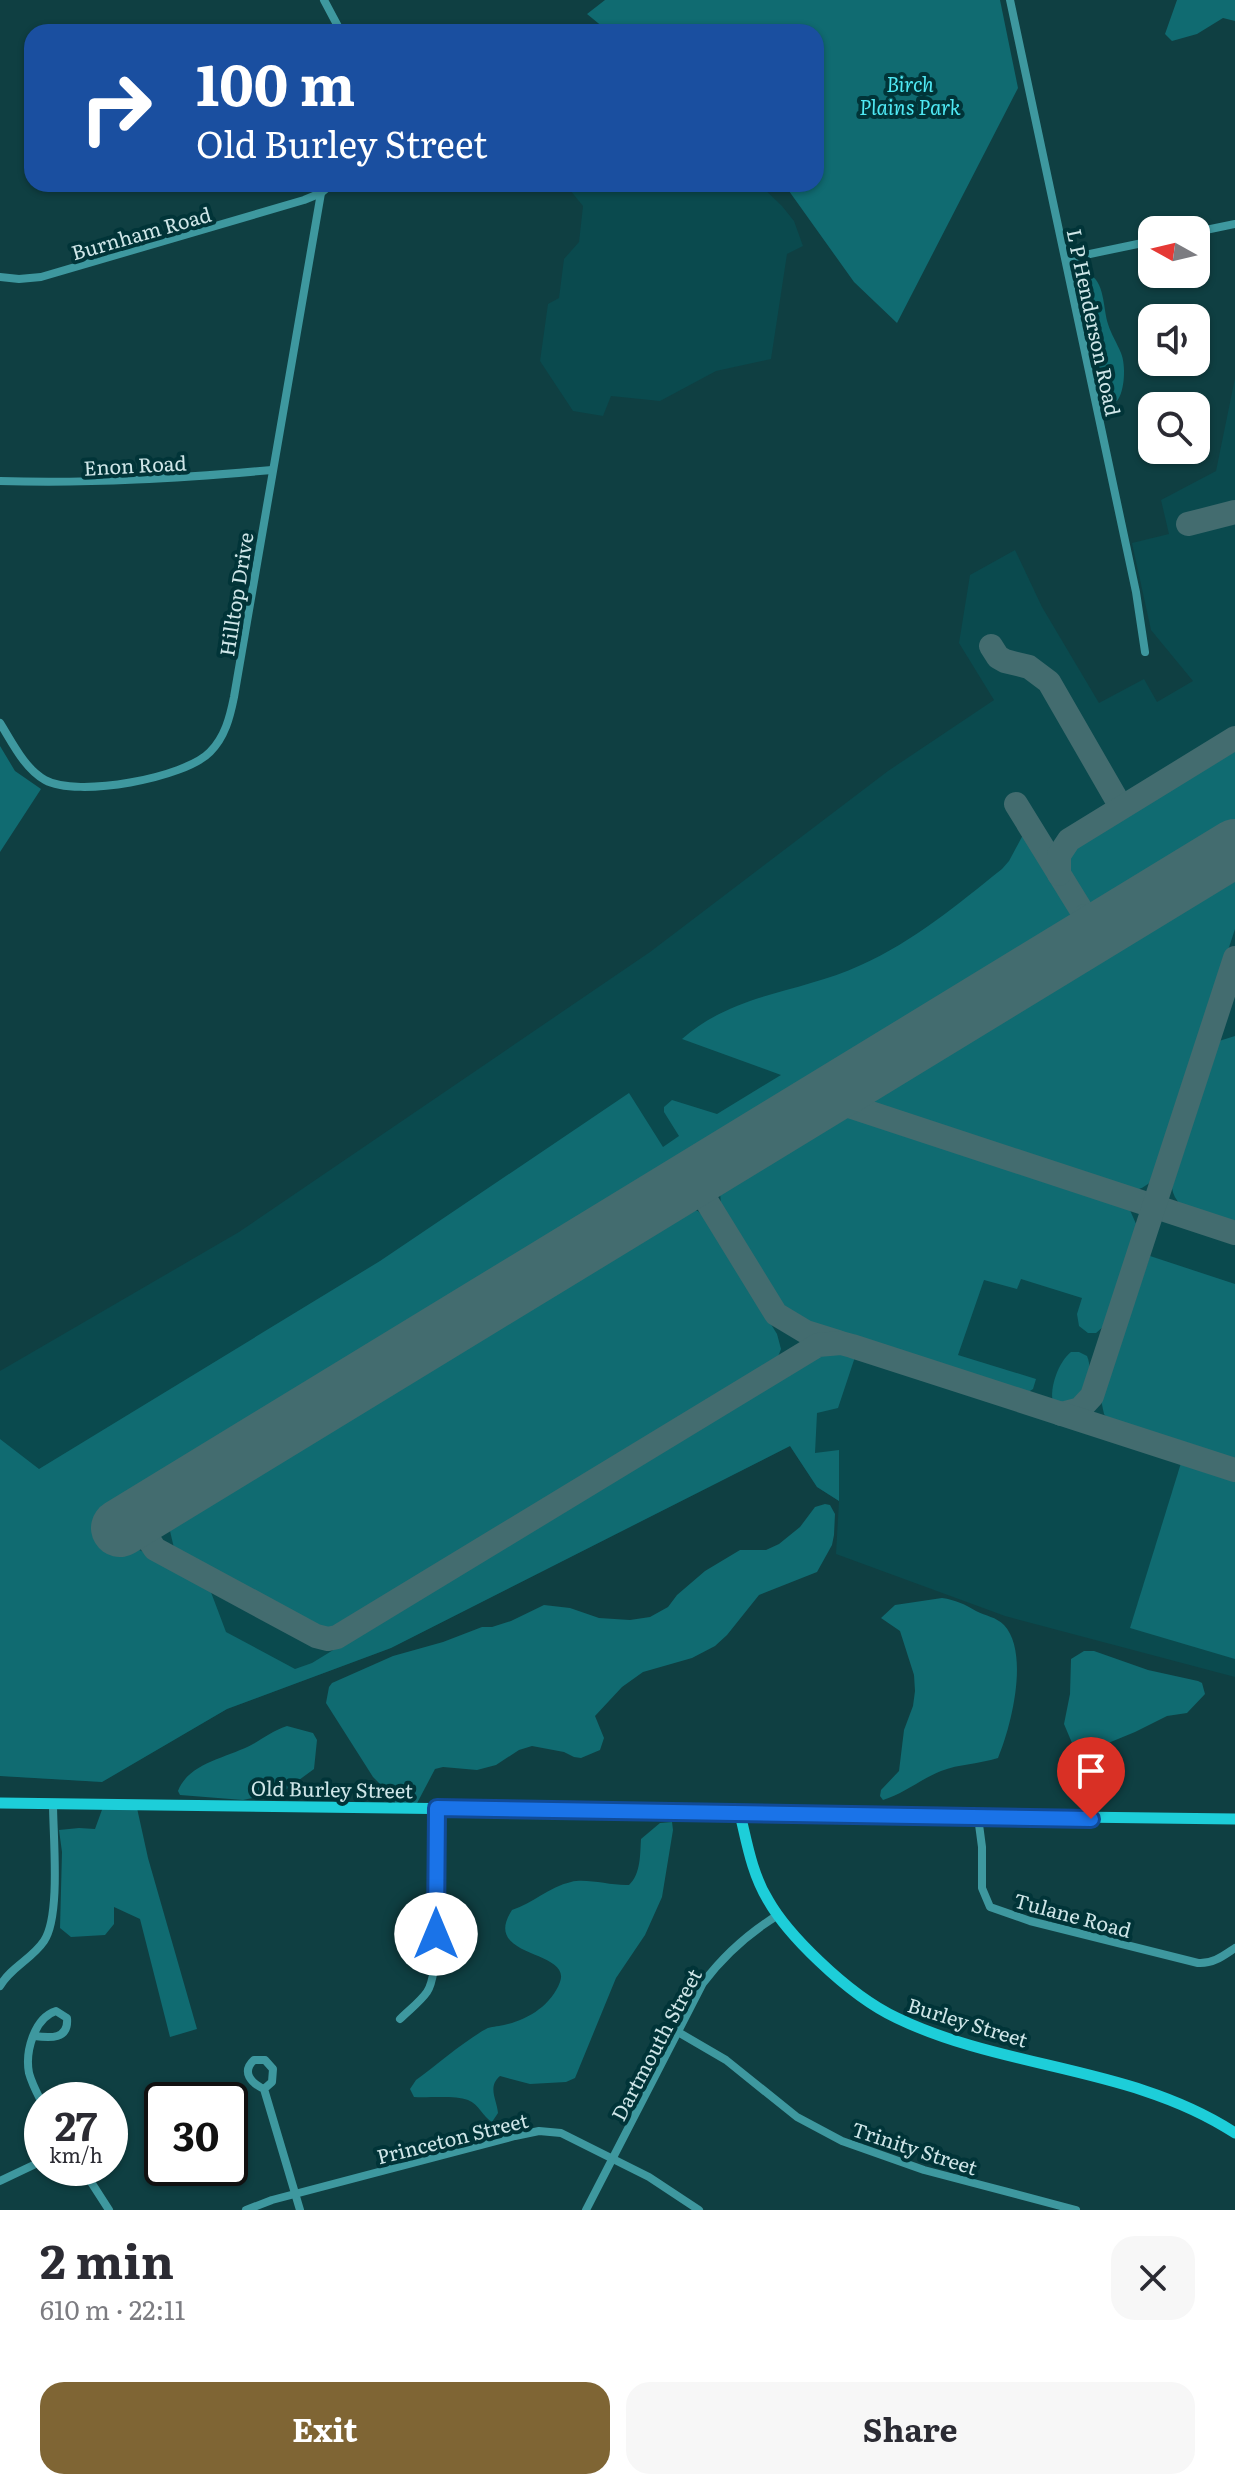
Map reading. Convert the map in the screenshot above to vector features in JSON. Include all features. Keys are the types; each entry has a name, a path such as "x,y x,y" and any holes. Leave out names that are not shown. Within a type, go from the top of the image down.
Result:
{"main road":[{"path":"0,1803 53,1804"},
{"name":"Old Burley Street","path":"53,1804 1235,1819"},
{"name":"Burley Street","path":"740,1814 753,1867 768,1900 801,1944 851,1989 896,2018 930,2032 1137,2087 1181,2102 1235,2133"}],"street":[{"path":"324,0 337,24"},
{"name":"L P Henderson Road","path":"1010,0 1136,592 1145,652"},
{"name":"Burnham Road","path":"0,277 41,277 208,230 321,193"},
{"name":"Hilltop Drive","path":"0,723 35,773 64,786 87,787 150,778 181,768 208,754 223,734 231,709 321,193"},
{"path":"1210,229 1235,224"},
{"path":"1066,259 1138,244"},
{"name":"Enon Road","path":"0,481 150,481 272,470"},
{"path":"0,1986 6,1975 42,1944 52,1925 53,1804"},
{"path":"400,2019 428,1992 434,1977 437,1808"},
{"name":"Tulane Road","path":"978,1817 982,1888 990,1907 1030,1921 1198,1963 1214,1961 1235,1948"},
{"name":"Dartmouth Street","path":"586,2210 703,1983 715,1967 756,1929 778,1915"},
{"name":"Trinity Street","path":"678,2032 726,2060 797,2117 842,2141 924,2170 1076,2210"},
{"path":"32,2082 28,2069 34,2036"},
{"path":"264,2089 300,2210"},
{"name":"Princeton Street","path":"246,2210 295,2194 539,2131 561,2133 672,2191 699,2210"},
{"path":"0,2181 24,2170"},
{"path":"94,2186 109,2210"}],"shaded area":[{"path":"572,192 767,192 794,221 803,246 787,254 771,359 716,371 660,401 611,396 603,416 573,411 540,361 548,304 559,298 564,259 579,242 583,206"},
{"path":"1235,378 1235,1677 1005,1616 836,1554 839,1501 817,1487 790,1446 391,1648 227,1709 102,1782 0,1776 0,1371 239,1232 650,952 888,771 994,700 959,643 970,575 1015,550 1042,607 1099,703 1144,679 1157,702 1193,681 1151,630 1132,543 1169,534 1161,500 1216,471"}],"green space":[{"name":"Birch Plains Park","path":"605,0 1000,0 1018,88 897,323 854,282 790,192 824,192 824,24 599,24 587,14"},
{"path":"1177,0 1235,0 1235,21 1223,18 1197,34 1172,41 1165,34"},
{"path":"1088,274 1098,282 1108,324 1123,358 1123,385 1117,401 1111,402 1109,398 1094,353 1091,322 1084,303 1085,277"},
{"path":"0,746 15,771 41,789 0,852"},
{"path":"1235,748 1235,826 1109,903 1088,902 1071,873 1070,858 1079,842"},
{"path":"1024,833 1070,906 1070,918 1062,931 109,1513 132,1546 209,1587 226,1632 295,1669 312,1663 822,1351 855,1357 838,1408 817,1413 815,1453 839,1450 839,1501 817,1487 790,1446 391,1648 227,1709 102,1782 0,1776 0,1439 39,1469 380,1261 629,1093 663,1147 679,1136 664,1112 664,1107 672,1100 717,1114 781,1075 682,1039 724,1012 768,995 837,975 899,945 1002,869"},
{"path":"1235,873 1235,929 1153,1179 1144,1187 1126,1190 878,1109 872,1104 874,1093"},
{"path":"1235,1036 1235,1226 1188,1210 1180,1204 1172,1188 1219,1041"},
{"path":"843,1113 1129,1208 1137,1226 1104,1326 1096,1333 1088,1333 1079,1326 1077,1314 1082,1298 1021,1279 1017,1289 984,1280 958,1355 1036,1379 1033,1389 1025,1394 795,1316 783,1306 721,1205 720,1192 725,1183"},
{"path":"683,1208 698,1211 706,1219 777,1334 781,1349 776,1362 336,1630 322,1630 174,1548 170,1531 176,1518"},
{"path":"1150,1256 1235,1284 1235,1462 1109,1420 1104,1414 1101,1400"},
{"path":"1071,1352 1087,1356 1089,1374 1084,1392 1078,1399 1063,1405 1053,1402 1052,1390 1059,1368"},
{"path":"1181,1463 1235,1481 1235,1659 1130,1628"},
{"path":"830,1505 835,1514 834,1535 817,1572 759,1595 715,1646 692,1658 643,1672 622,1687 595,1716 604,1738 600,1750 581,1758 532,1746 519,1750 496,1765 477,1770 435,1769 415,1807 397,1807 393,1797 373,1777 326,1703 332,1683 393,1656 482,1627 511,1621 544,1605 570,1608 599,1618 630,1620 650,1617 668,1607 705,1571 740,1550 766,1550 779,1544 800,1527 815,1507"},
{"path":"942,1598 998,1620 1012,1637 1017,1671 1008,1728 998,1758 941,1771 883,1800 881,1790 899,1771 904,1730 915,1691 914,1675 900,1631 881,1618 895,1605"},
{"path":"1084,1651 1094,1651 1148,1670 1198,1681 1202,1683 1205,1694 1187,1713 1167,1716 1101,1746 1075,1746 1064,1724 1070,1694 1071,1659"},
{"path":"287,1726 313,1733 317,1740 314,1769 284,1791 243,1800 180,1795 178,1791 183,1781 200,1767"},
{"path":"103,1807 137,1808 148,1858 197,2029 170,2037 140,1919 114,1907 114,1924 105,1935 71,1937 60,1928 62,1852 59,1830 95,1829"},
{"path":"672,1822 662,1897 645,1935 616,1978 575,2078 566,2082 530,2084 500,2076 494,2085 498,2113 492,2122 475,2104 463,2098 414,2097 410,2089 416,2080 460,2046 488,2028 529,2016 556,1991 560,1971 553,1964 516,1946 508,1937 505,1926 512,1910 571,1882 629,1885 638,1870 641,1839 660,1823"}],"taxiway":[{"path":"1188,524 1235,512"},
{"path":"991,646 998,657 1029,667 1049,682 1121,807"},
{"path":"1059,874 1059,855 1069,840 1235,738"},
{"path":"1016,804 1085,916 1088,927 1081,942"},
{"path":"1085,916 1096,924 1111,924"},
{"path":"1061,1414 1080,1409 1092,1396 1235,958"},
{"path":"825,1098 1235,1233"},
{"path":"693,1179 776,1314 806,1332 838,1342"},
{"path":"152,1510 144,1533 155,1549 316,1636 328,1639 337,1637 818,1345 841,1343 1235,1470"}],"runway":[{"path":"120,1528 1235,848"}],"route":[{"path":"436,1934 437,1808 1091,1819"}]}
